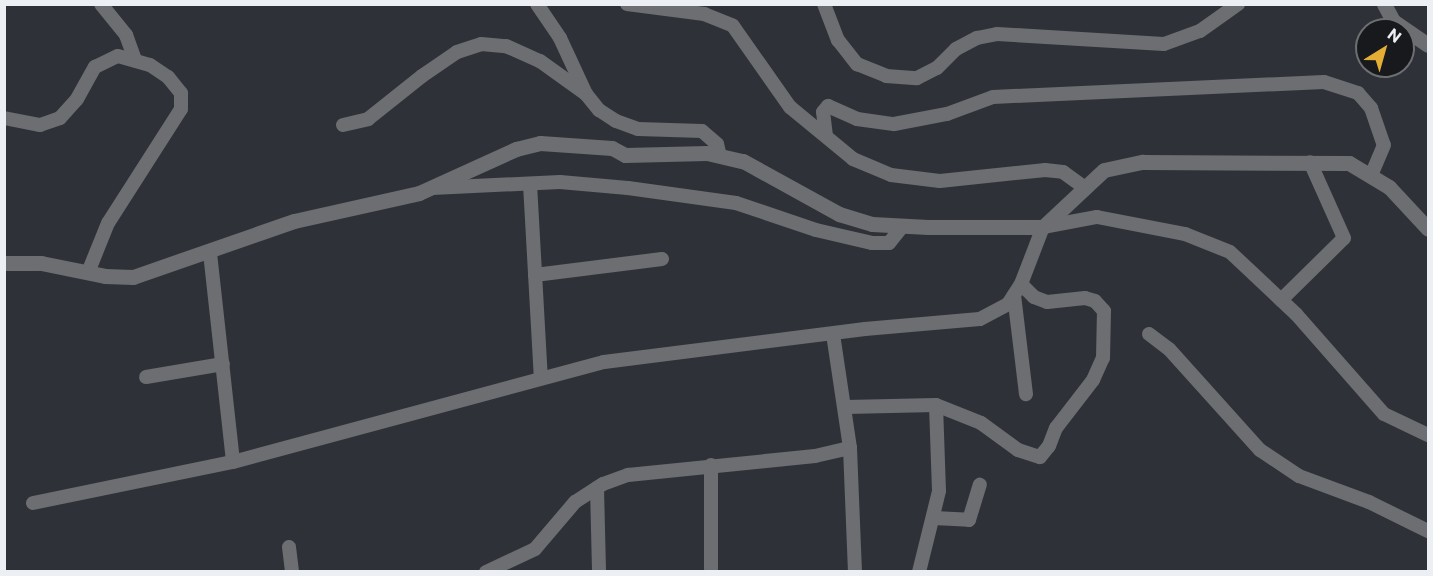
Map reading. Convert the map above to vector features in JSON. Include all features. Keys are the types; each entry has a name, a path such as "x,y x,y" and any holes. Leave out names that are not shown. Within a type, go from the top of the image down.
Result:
{"street":[{"path":"101,4 126,35 135,60"},
{"path":"537,4 560,38 586,94"},
{"path":"627,4 704,14 733,26 790,107 853,159 891,175 940,181 1045,170 1063,172 1084,187"},
{"path":"824,4 837,40 857,64 886,76 916,78 938,68 956,49 977,38 997,34 1164,44 1200,31 1238,4"},
{"path":"1384,4 1393,21 1428,45"},
{"path":"343,125 368,119 458,52 481,44 506,46 540,61 586,94 616,121 638,129 702,131 717,144 720,156"},
{"path":"4,117 49,123 69,110 89,74 100,62 118,56 135,60 168,77 181,93 181,109 108,223 89,270"},
{"path":"826,136 824,112 828,106 857,119 894,124 947,114 993,97 1324,82 1359,93 1371,108 1384,145 1372,173"},
{"path":"4,263 22,261 89,270 105,276 134,277 210,253 294,221 430,188 516,149 540,143 612,148 625,155 707,153 743,161 839,214 872,224 1042,227 1097,217 1185,234 1230,252 1281,300 1384,414 1428,435"},
{"path":"33,503 233,462 604,362 980,319 1008,304 1017,290 1042,227 1104,170 1143,162 1349,163 1372,173 1428,229"},
{"path":"1281,300 1344,238 1310,162"},
{"path":"430,188 530,184 628,188 736,203 816,230 872,243 889,243 903,226"},
{"path":"530,184 541,378"},
{"path":"210,253 233,462"},
{"path":"535,275 662,259"},
{"path":"1017,290 1026,394"},
{"path":"846,407 936,405 981,423 1018,450 1040,457 1049,446 1056,428 1093,380 1103,358 1104,311 1095,301 1085,298 1047,302 1017,290"},
{"path":"833,334 846,407 850,448 855,572"},
{"path":"1149,334 1169,349 1260,450 1299,476 1369,502 1428,531"},
{"path":"146,377 223,364"},
{"path":"919,572 939,491 936,405"},
{"path":"486,572 535,549 575,502 597,488 628,475 815,456 850,448"},
{"path":"711,465 711,569"},
{"path":"934,518 969,520 980,486"},
{"path":"597,488 599,572"},
{"path":"289,547 292,572"}]}
